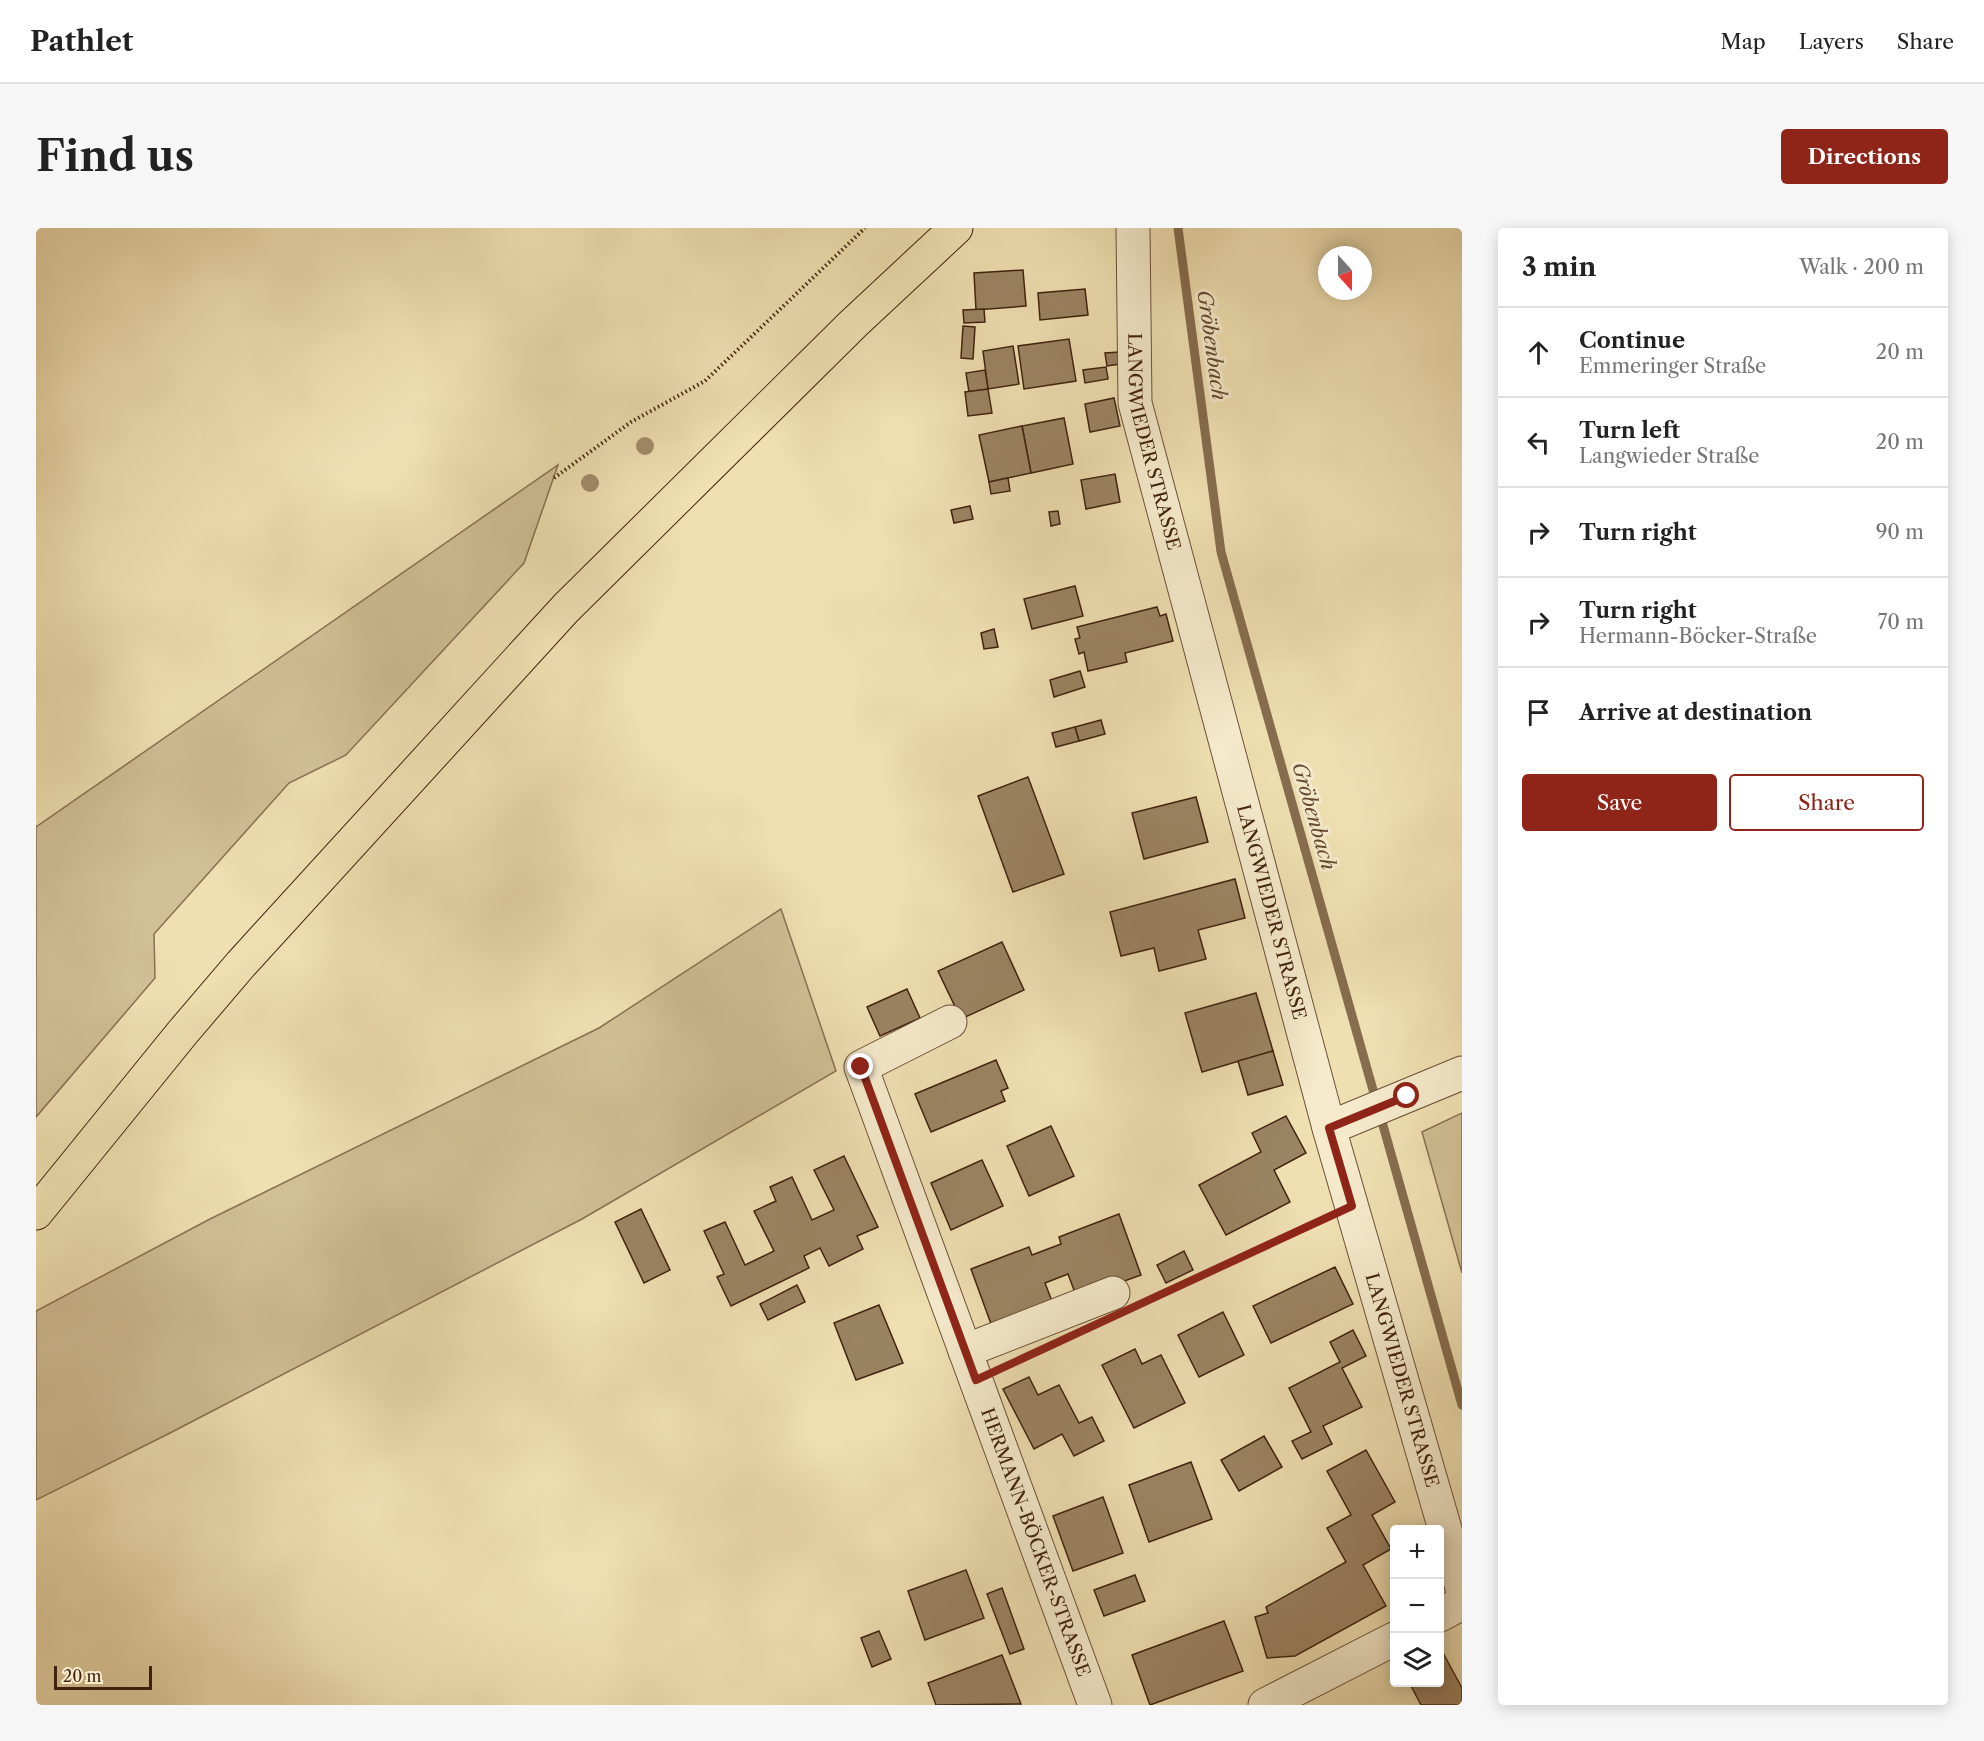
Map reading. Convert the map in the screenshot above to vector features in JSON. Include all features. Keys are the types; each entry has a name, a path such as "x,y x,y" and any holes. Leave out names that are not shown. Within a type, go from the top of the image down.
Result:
{"highway":[{"path":"36,1213 241,963 566,608 845,332 956,228"}],"street":[{"name":"LANGWIEDER STRASSE","path":"1132,228 1135,403 1343,1122 1352,1206 1462,1588"},
{"name":"HERMANN-BÖCKER-STRASSE","path":"950,1022 861,1067 1095,1705"},
{"path":"1343,1122 1462,1072"},
{"path":"965,1351 1125,1299"},
{"path":"1444,1613 1462,1604"},
{"path":"1265,1705 1390,1642"}],"path":[{"path":"554,478 631,422 705,381 865,228"},
{"path":"1125,1299 1352,1206"}],"shaded area":[{"path":"558,465 524,563 346,755 289,783 154,934 155,978 36,1117 36,827"},
{"path":"781,909 836,1071 582,1219 36,1500 36,1311 210,1219 599,1028"},
{"path":"1462,1113 1462,1273 1422,1132"}],"building":[{"path":"1023,270 1026,306 976,310 974,273"},
{"path":"1085,289 1088,315 1040,320 1038,293"},
{"path":"984,309 985,322 964,323 963,310"},
{"path":"963,326 975,327 973,359 961,358"},
{"path":"1069,339 1076,381 1024,389 1018,346"},
{"path":"1013,346 1019,384 988,389 983,351"},
{"path":"1119,352 1120,364 1107,366 1105,353"},
{"path":"1106,367 1108,379 1085,383 1083,370"},
{"path":"985,370 988,389 969,392 966,373"},
{"path":"988,389 992,413 968,416 965,392"},
{"path":"1114,398 1120,426 1090,432 1085,404"},
{"path":"1064,418 1073,464 1031,473 1022,426"},
{"path":"1022,426 1031,473 989,482 979,435"},
{"path":"1115,474 1120,502 1086,509 1081,480"},
{"path":"1008,478 1010,491 991,494 989,482"},
{"path":"970,506 973,519 954,523 951,510"},
{"path":"1058,511 1060,524 1051,526 1049,512"},
{"path":"1075,586 1083,616 1032,629 1024,599"},
{"path":"1157,607 1160,616 1166,614 1173,641 1125,653 1127,662 1088,671 1084,652 1079,654 1075,639 1080,638 1077,627"},
{"path":"994,629 998,647 984,649 981,633"},
{"path":"1080,671 1085,687 1054,697 1050,680"},
{"path":"1101,720 1105,734 1079,741 1075,727"},
{"path":"1075,727 1079,741 1056,747 1052,733"},
{"path":"1028,777 1064,874 1013,892 978,796"},
{"path":"1196,797 1208,842 1144,859 1132,813"},
{"path":"1235,879 1245,918 1198,930 1206,959 1159,971 1154,948 1121,956 1110,912"},
{"path":"1002,942 1024,990 961,1019 938,971"},
{"path":"907,989 920,1018 880,1036 867,1007"},
{"path":"1256,993 1273,1051 1202,1072 1185,1013"},
{"path":"1273,1051 1283,1085 1248,1095 1238,1061"},
{"path":"996,1060 1008,1088 1001,1091 1005,1101 931,1132 915,1094"},
{"path":"1286,1116 1306,1153 1274,1170 1290,1202 1226,1235 1199,1185 1261,1152 1252,1133"},
{"path":"1051,1126 1074,1176 1029,1196 1007,1146"},
{"path":"844,1156 878,1227 857,1236 863,1249 829,1266 820,1248 804,1256 809,1268 731,1306 717,1277 724,1274 704,1231 725,1222 745,1265 774,1251 754,1211 776,1201 770,1187 792,1177 812,1220 834,1210 814,1170"},
{"path":"982,1160 1003,1206 951,1230 931,1183"},
{"path":"641,1209 670,1270 644,1283 615,1222"},
{"path":"1119,1214 1141,1275 1077,1298 1068,1274 1045,1283 1055,1309 994,1332 971,1269 1029,1247 1032,1255 1061,1244 1059,1237"},
{"path":"1184,1251 1193,1270 1166,1283 1157,1265"},
{"path":"1335,1267 1353,1304 1271,1343 1253,1306"},
{"path":"797,1285 805,1302 768,1320 760,1304"},
{"path":"879,1305 903,1363 856,1380 834,1323"},
{"path":"1223,1312 1244,1355 1199,1377 1178,1335"},
{"path":"1353,1330 1366,1356 1342,1368 1362,1407 1323,1426 1332,1444 1302,1459 1292,1441 1311,1432 1289,1388 1340,1362 1330,1342"},
{"path":"1135,1349 1142,1364 1161,1355 1185,1403 1134,1428 1102,1365"},
{"path":"1029,1377 1038,1395 1059,1385 1079,1423 1092,1417 1104,1441 1074,1456 1062,1434 1034,1449 1003,1389"},
{"path":"1264,1436 1282,1467 1239,1491 1221,1460"},
{"path":"1366,1450 1395,1502 1372,1515 1390,1550 1363,1565 1386,1606 1295,1656 1267,1658 1255,1617 1268,1613 1266,1607 1346,1562 1327,1528 1351,1515 1327,1471"},
{"path":"1191,1462 1212,1519 1149,1542 1129,1485"},
{"path":"1103,1497 1123,1553 1073,1571 1053,1516"},
{"path":"966,1570 984,1618 925,1640 908,1591"},
{"path":"1135,1575 1145,1601 1104,1616 1094,1590"},
{"path":"1002,1588 1024,1649 1010,1654 987,1594"},
{"path":"1224,1621 1243,1671 1150,1705 1132,1655"},
{"path":"879,1631 891,1659 872,1667 861,1638"},
{"path":"1002,1655 1021,1704 936,1705 928,1683"},
{"path":"1444,1655 1462,1688 1462,1705 1421,1705 1412,1687 1444,1687"}],"waterway":[{"name":"Gröbenbach","path":"1178,228 1221,552 1462,1405"}],"route":[{"path":"861,1067 976,1380 1352,1206 1329,1128 1407,1096"}]}
